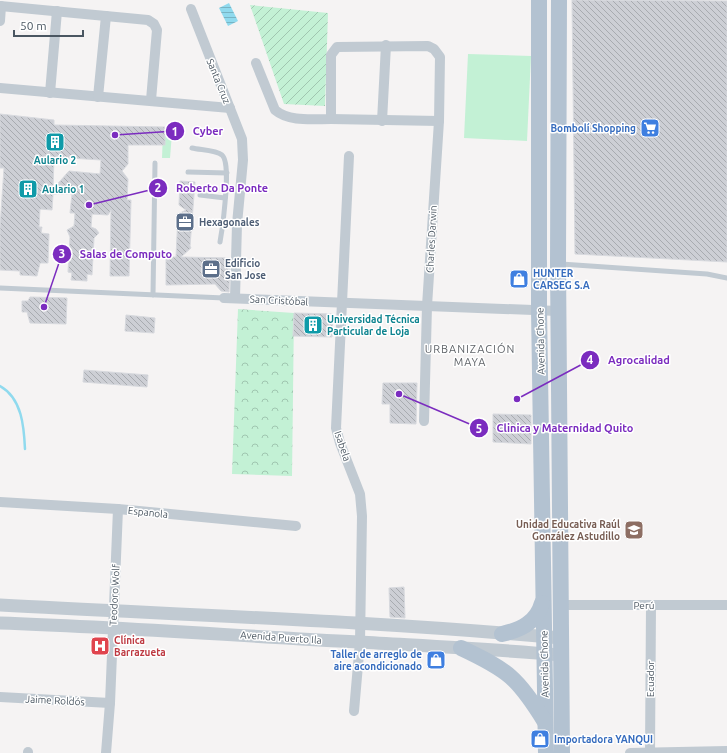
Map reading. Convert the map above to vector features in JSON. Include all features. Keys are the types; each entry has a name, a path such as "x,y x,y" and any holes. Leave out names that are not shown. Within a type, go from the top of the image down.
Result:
{"main road":[{"name":"Avenida Chone","path":"539,0 539,310 546,753"},
{"name":"Avenida Chone","path":"559,0 558,311 562,753"},
{"path":"502,634 515,632 528,624 540,611 543,597"},
{"path":"461,648 499,666 512,676 521,685 545,722"}],"street":[{"path":"0,21 1,6 148,20 154,24 157,30 151,100"},
{"name":"Santa Cruz","path":"191,9 242,139 243,160 237,224 235,298"},
{"path":"50,93 57,11"},
{"path":"98,96 106,16"},
{"path":"331,119 330,55 334,50 343,45 386,45 382,121"},
{"name":"Charles Darwin","path":"386,45 428,46 434,49 440,57 439,121 427,306 424,421"},
{"path":"256,63 275,110 290,118 439,121"},
{"path":"0,88 230,108"},
{"name":"Isabela","path":"349,156 336,428 340,443 360,494 362,516 360,642 354,711"},
{"name":"San Cristóbal","path":"224,298 558,311"},
{"name":"Espanola","path":"0,502 118,509 296,526"},
{"name":"Teodoro Wolf","path":"106,753 110,703 118,509"},
{"name":"Avenida Puerto Ila","path":"0,605 216,615 452,629 561,638"},
{"name":"Perú","path":"561,605 727,605"},
{"name":"Ecuador","path":"650,753 651,605"},
{"name":"Avenida Puerto Ila","path":"0,623 113,627 561,655"},
{"name":"Jaime Roldós","path":"0,697 110,703"},
{"path":"630,753 727,751"}],"lane":[{"path":"192,148 222,155 227,164 223,223 220,242"},
{"path":"153,295 155,163"},
{"path":"188,172 227,174"},
{"path":"200,195 225,198"},
{"path":"223,223 237,224"},
{"path":"558,264 707,274 727,278"},
{"name":"San Cristóbal","path":"0,288 224,298"}],"green space":[{"path":"250,5 328,13 325,106 284,104"},
{"path":"468,54 531,56 527,141 464,138"},
{"path":"163,133 172,133 170,158 162,158"},
{"path":"238,309 294,313 292,476 232,474"}],"water":[{"path":"229,3 238,21 228,26 219,8"}],"building":[{"name":"Bombolí Shopping","path":"572,0 727,1 727,262 575,254"},
{"path":"0,114 54,120 54,125 165,127 165,145 128,145 128,164 122,171 128,179 127,200 131,200 129,276 110,276 111,210 108,215 92,214 91,227 96,229 99,233 94,238 92,275 87,274 87,281 71,280 72,273 68,272 70,237 67,230 74,226 75,213 70,213 72,194 53,194 52,210 40,209 39,227 42,227 41,233 49,234 48,263 40,263 37,276 20,275 20,271 0,270 0,227 4,168 0,168","holes":["54,157 101,160 100,174 69,171 53,189"]},
{"path":"180,181 195,182 191,248 181,257 230,258 229,292 221,291 215,284 166,285 166,257 176,257 178,214 186,210 179,205"},
{"path":"30,297 67,298 66,324 30,323 27,312 22,312 22,301 28,301"},
{"name":"Universidad Técnica Particular de Loja","path":"294,313 333,314 332,337 293,336"},
{"path":"126,315 155,318 154,333 125,331"},
{"path":"84,370 148,375 147,387 83,382"},
{"path":"383,383 417,383 416,424 390,423 390,404 382,404"},
{"path":"493,414 531,415 531,444 493,442"},
{"path":"404,587 405,618 390,617 389,588"},
{"name":"Taller de arreglo de aire acondicionado","path":"431,657 441,657 441,664 431,664"}],"waterway":[{"path":"0,386 7,391 17,405 24,432 25,449"}],"place":[{"name":"Bombolí Shopping","path":"650,128"},
{"name":"Cyber","path":"115,135"},
{"name":"Aulario 2","path":"55,142"},
{"name":"Aulario 1","path":"28,189"},
{"name":"Roberto Da Ponte","path":"89,205"},
{"name":"Hexagonales","path":"185,222"},
{"name":"Edificio San Jose","path":"211,269"},
{"name":"HUNTER CARSEG S.A","path":"519,279"},
{"name":"Salas de Computo","path":"44,307"},
{"name":"Universidad Técnica Particular de Loja","path":"313,325"},
{"name":"Clinica y Maternidad Quito","path":"399,394"},
{"name":"Agrocalidad","path":"517,399"},
{"name":"Unidad Educativa Raúl González Astudillo","path":"634,530"},
{"name":"Clínica Barrazueta","path":"100,646"},
{"name":"Taller de arreglo de aire acondicionado","path":"436,660"},
{"name":"Importadora YANQUI","path":"540,739"}],"district":[{"name":"URBANIZACIÓN MAYA","path":"470,355"}]}
